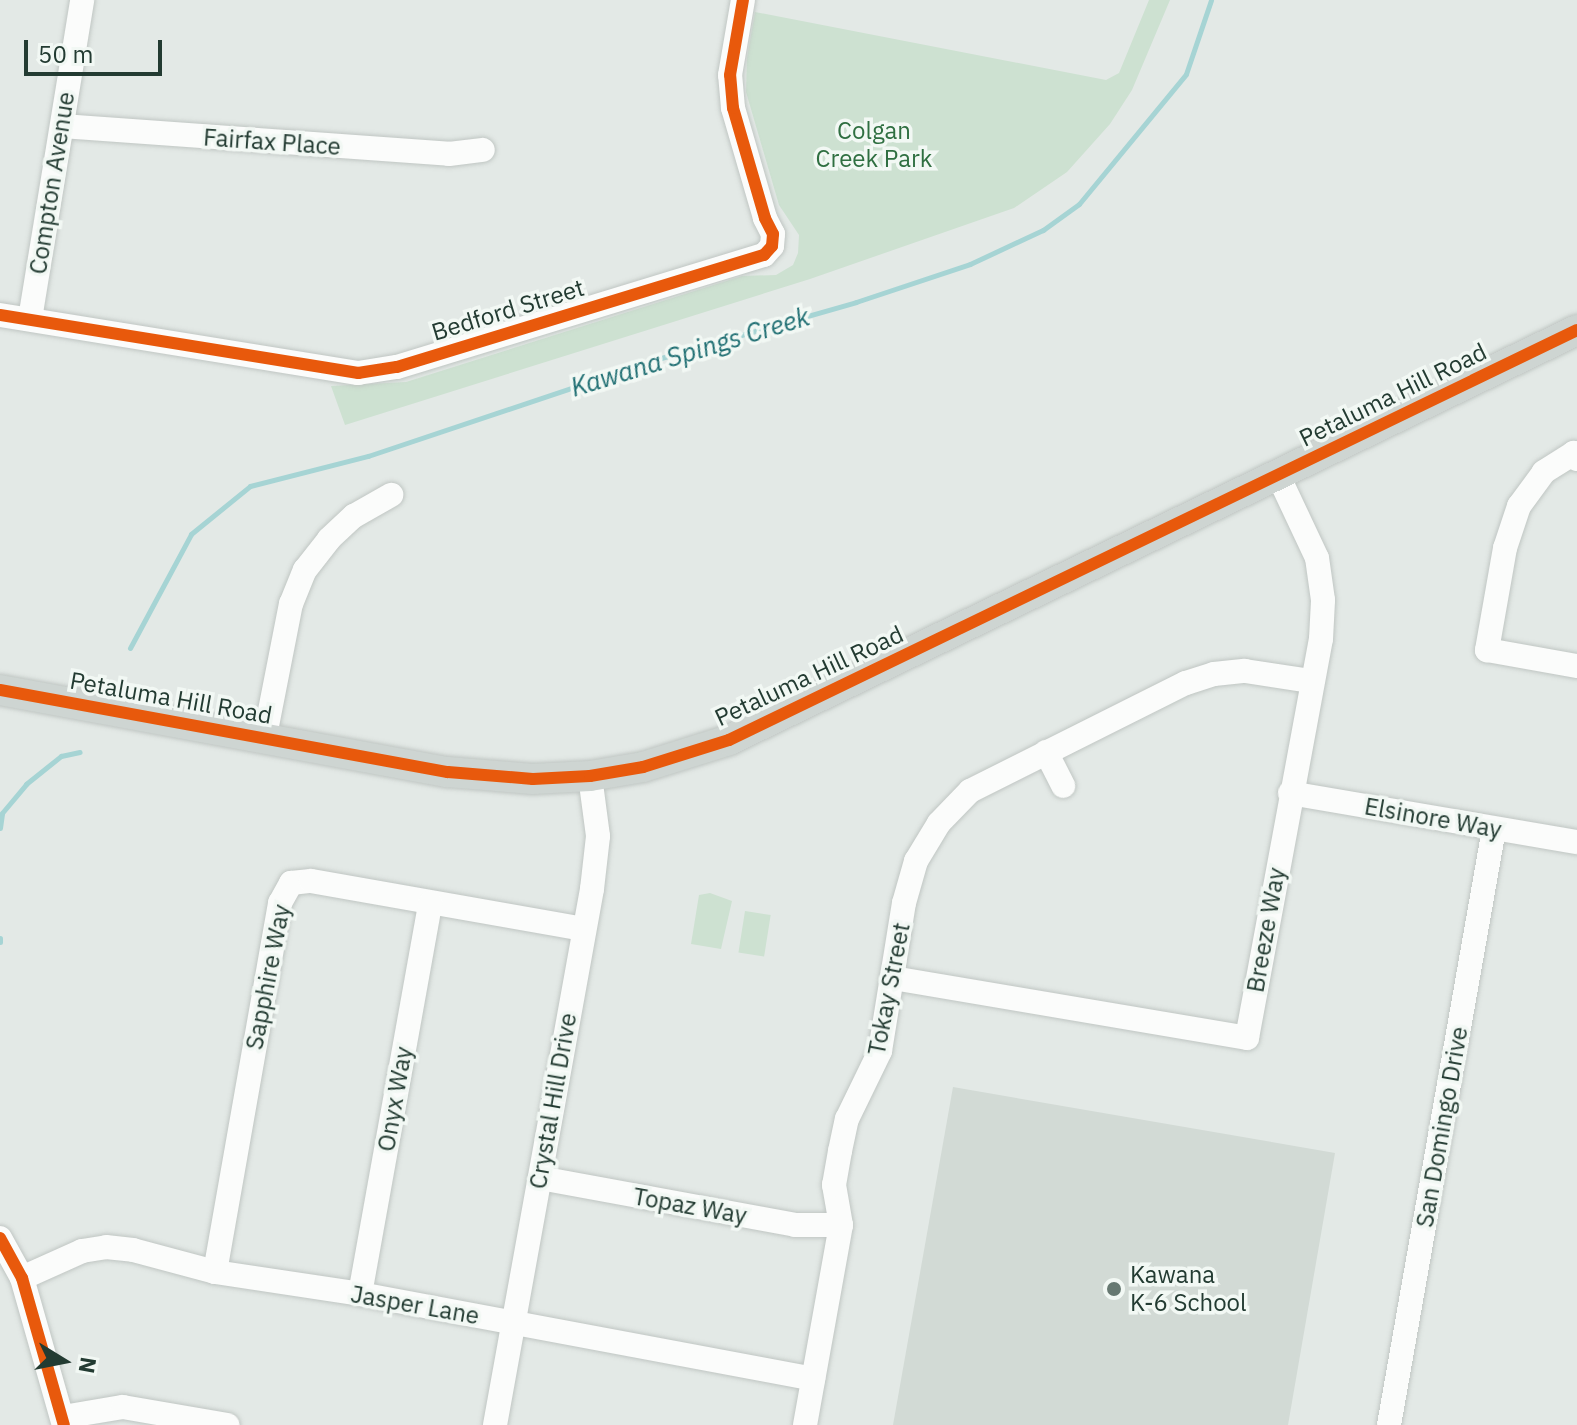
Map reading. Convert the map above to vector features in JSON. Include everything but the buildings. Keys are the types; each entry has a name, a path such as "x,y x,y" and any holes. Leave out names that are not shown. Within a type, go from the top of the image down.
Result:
{"main road":[{"name":"Petaluma Hill Road","path":"0,690 265,736 448,772 533,779 590,776 658,763 729,740 1577,330"}],"street":[{"name":"Compton Avenue","path":"30,319 82,0"},
{"name":"Bedford Street","path":"0,315 358,373 397,367 764,255 772,246 773,234 765,218 733,108 730,75 743,0"},
{"name":"Fairfax Place","path":"62,126 449,154 483,150"},
{"path":"1577,459 1574,453 1544,472 1519,506 1505,548 1487,650 1577,666"},
{"name":"Breeze Way","path":"893,978 1247,1038 1321,639 1323,600 1317,558 1278,475"},
{"path":"265,736 291,604 305,570 329,539 354,516 391,495"},
{"name":"Tokay Street","path":"805,1425 841,1225 834,1185 847,1119 880,1051 904,903 916,861 939,823 970,791 1214,674 1245,671 1311,681"},
{"path":"1046,752 1063,786"},
{"name":"Crystal Hill Drive","path":"495,1425 598,836 590,776"},
{"name":"Elsinore Way","path":"1290,793 1577,842"},
{"name":"San Domingo Drive","path":"1389,1425 1494,829"},
{"name":"Sapphire Way","path":"215,1272 284,892 291,883 311,881 584,929"},
{"name":"Onyx Way","path":"360,1294 430,903"},
{"name":"Topaz Way","path":"540,1178 795,1225 841,1225"},
{"path":"0,1238 22,1278 64,1421 123,1407 227,1425"},
{"name":"Jasper Lane","path":"22,1278 82,1251 106,1247 133,1250 215,1272 360,1294 813,1379"}],"shaded area":[{"name":"Kawana K-6 School","path":"953,1087 1335,1153 1288,1425 893,1425"}],"green space":[{"name":"Colgan Creek Park","path":"1149,0 1170,0 1132,90 1110,124 1067,172 1014,208 810,279 345,425 331,386 406,382 742,276 776,275 793,265 798,253 799,235 779,205 746,92 747,58 755,12 1106,80 1119,73"},
{"path":"710,893 732,901 721,949 691,944 699,895"},
{"path":"745,911 771,915 764,957 738,952"}],"waterway":[{"name":"Kawana Spings Creek","path":"130,648 191,534 250,486 368,456 661,358 856,302 970,264 1043,230 1079,204 1186,74 1211,0"},
{"name":"Kawana Spings Creek","path":"0,828 2,813 26,784 61,756 80,752"}],"cycle path":[{"path":"0,315 358,373 397,367 764,255 772,246 773,234 765,218 733,108 730,75 743,0"},
{"path":"0,690 448,772 533,779 590,776 643,767 729,740 1577,330"},
{"path":"0,1238 22,1278 64,1425"}],"place":[{"name":"Kawana K-6 School","path":"1114,1289"}]}
